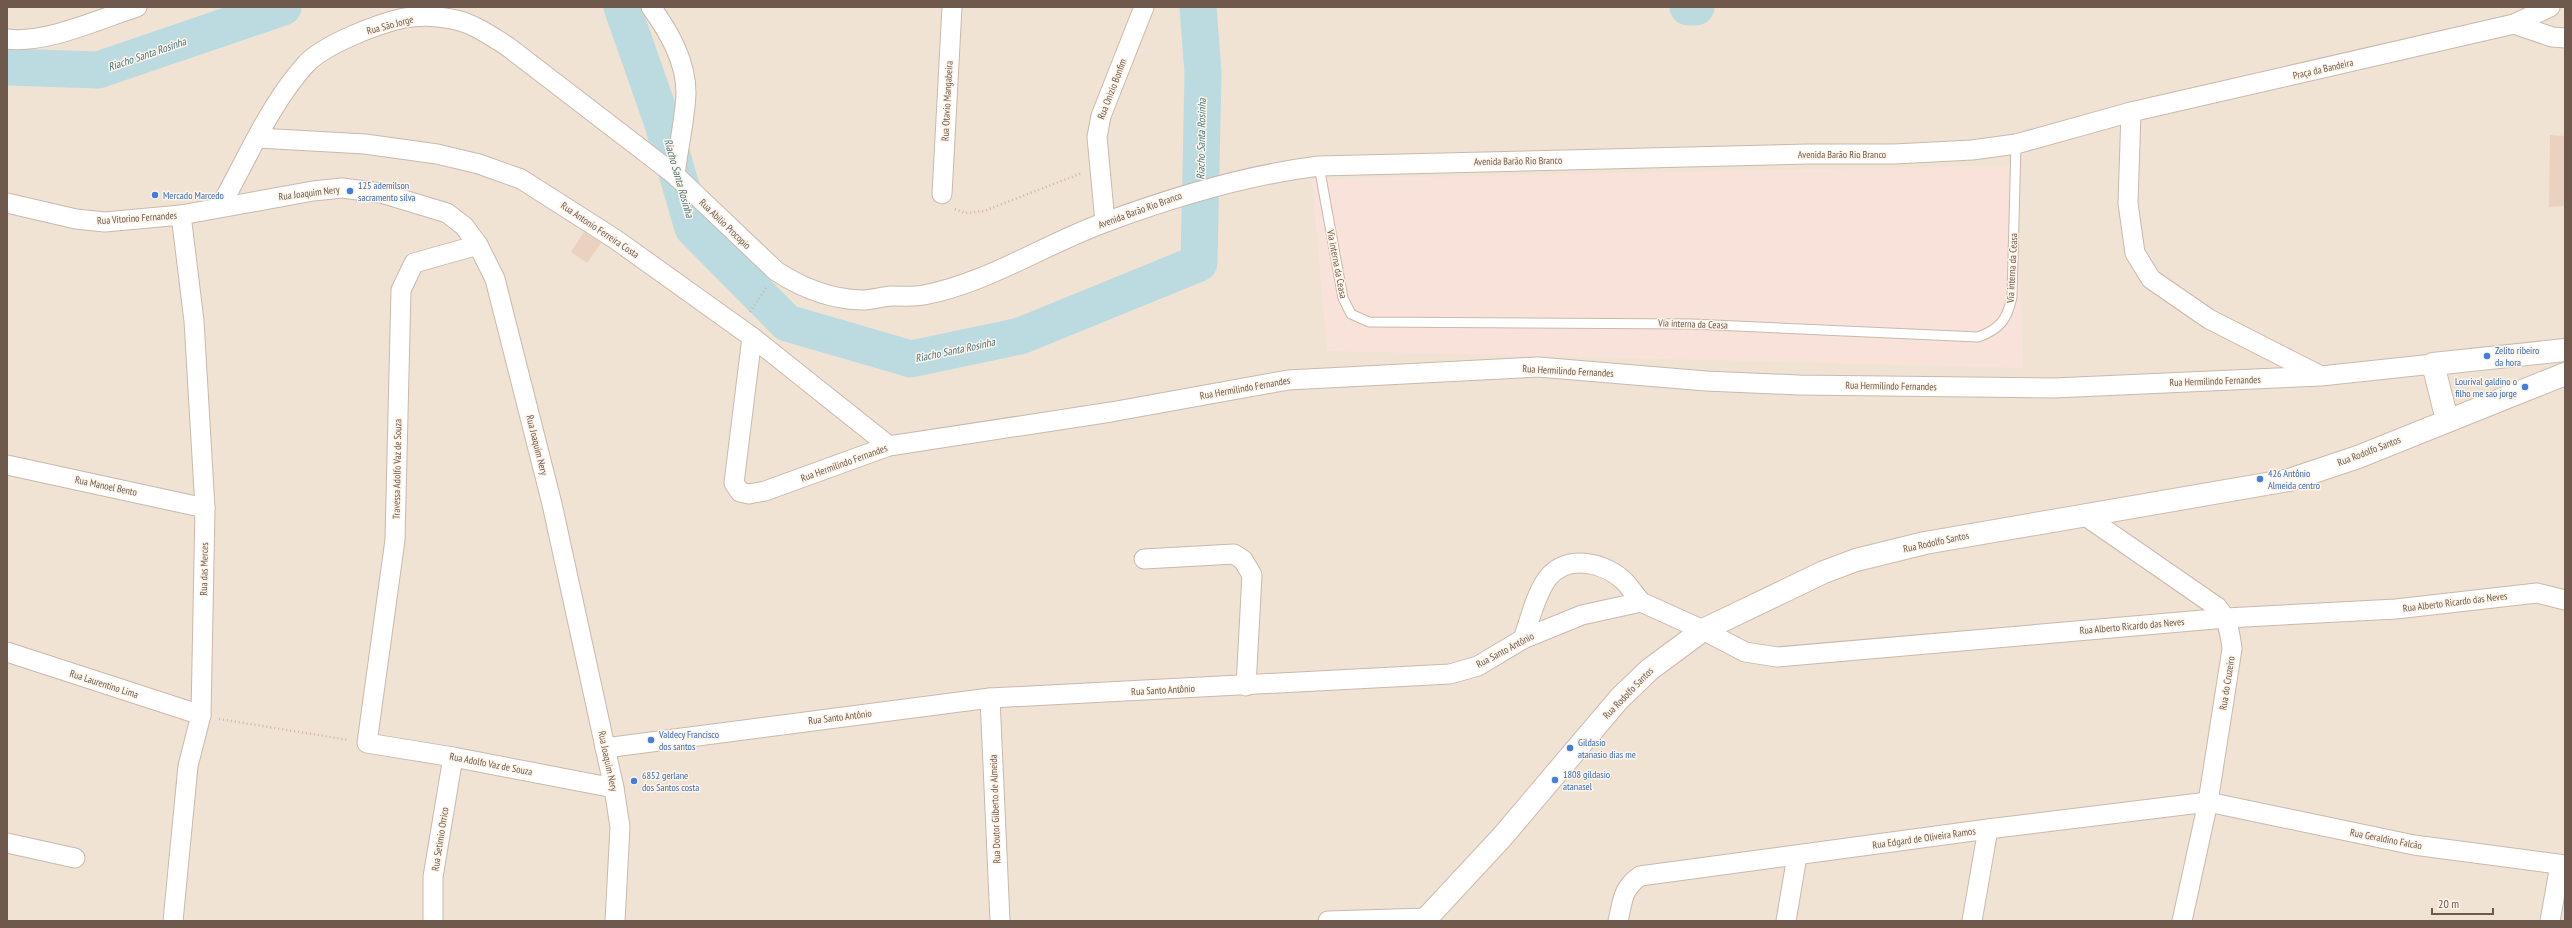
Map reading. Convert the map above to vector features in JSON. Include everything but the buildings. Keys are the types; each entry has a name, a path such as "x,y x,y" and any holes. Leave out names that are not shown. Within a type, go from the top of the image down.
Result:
{"main road":[{"name":"Rua Hermilindo Fernandes","path":"2433,364 2565,350"},
{"path":"2433,364 2447,420"},
{"name":"Rua Rodolfo Santos","path":"1425,919 1502,838 1624,694 1648,670 1703,630 1824,572 1856,560 1925,543 2289,480 2358,457 2447,420 2565,374"}],"street":[{"path":"7,39 19,40 50,35 137,7"},
{"path":"651,7 668,31 681,63 686,93 675,175"},
{"name":"Rua Otavio Mangabeira","path":"942,194 952,7"},
{"name":"Rua Onizio Bonfim","path":"1105,222 1097,137 1101,116 1144,7"},
{"path":"2551,7 2549,16 2558,37"},
{"name":"Praça da Bandeira","path":"2131,112 2514,24 2551,7"},
{"name":"Rua São Jorge","path":"220,207 277,102 307,63 333,46 357,34 405,18 429,16 457,20 477,28 507,46 675,175"},
{"path":"2514,24 2558,37"},
{"path":"2131,112 2128,203 2135,253 2151,279 2210,319 2321,376"},
{"name":"Avenida Barão Rio Branco","path":"923,295 967,284 1008,268 1105,222 1200,189 1274,171 1320,166 1808,154 1894,154 1972,150 2016,144 2131,112"},
{"name":"Rua Antonio Ferreira Costa","path":"258,138 365,144 437,154 479,164 521,179 615,239 752,337 889,446"},
{"name":"Rua Abilio Procopio","path":"675,175 770,266 795,284 825,296 862,300 923,295"},
{"name":"Rua Joaquim Nery","path":"220,207 320,190 342,188 381,193 447,213 464,226 478,245 494,279 550,497 584,642 614,788 620,827 615,921"},
{"name":"Rua Vitorino Fernandes","path":"7,203 76,219 105,222 181,215 220,207"},
{"name":"Rua das Merces","path":"173,921 188,766 201,715 205,508 194,321 181,215"},
{"name":"Travessa Adolfo Vaz de Souza","path":"367,743 395,540 401,290 414,263 478,245"},
{"name":"Rua Hermilindo Fernandes","path":"752,337 734,471 734,484 740,492 749,494 765,491 889,446 1111,412 1288,380 1538,367 1706,381 1799,385 2046,388 2321,376 2433,364"},
{"name":"Rua Manoel Bento","path":"7,465 205,508"},
{"path":"2084,515 2217,607 2226,618"},
{"path":"1144,559 1234,554 1246,564 1252,575 1246,686"},
{"path":"1524,639 1539,594 1547,579 1567,565 1594,564 1611,572 1625,582 1641,602 1703,630"},
{"name":"Rua Alberto Ricardo das Neves","path":"1703,630 1745,652 1777,657 2226,618 2396,609 2536,592 2565,600"},
{"name":"Rua Santo Antônio","path":"605,748 990,698 1246,686 1450,674 1478,666 1524,639 1582,615 1641,602"},
{"name":"Rua do Cruzeiro","path":"2182,921 2208,802 2232,649 2226,618"},
{"name":"Rua Laurentino Lima","path":"7,652 201,715"},
{"name":"Rua Doutor Gilberto de Almeida","path":"990,698 1000,921"},
{"name":"Rua Adolfo Vaz de Souza","path":"367,743 453,757 614,788"},
{"name":"Rua Setimio Orrico","path":"433,921 433,877 453,757"},
{"name":"Rua Edgard de Oliveira Ramos","path":"1618,921 1624,893 1628,884 1640,876 1988,829 2208,802"},
{"name":"Rua Geraldino Falcão","path":"2208,802 2414,845 2563,865"},
{"path":"1972,921 1988,829"},
{"path":"7,843 75,858"},
{"path":"1786,921 1797,856"},
{"path":"2550,921 2563,865"},
{"path":"1328,921 1425,919"}],"lane":[{"name":"Via interna da Ceasa","path":"1320,166 1343,298 1347,309 1358,319 1369,322 1692,324 1978,337 1993,332 2003,324 2009,314 2012,297 2016,144"}],"path":[{"path":"942,194 951,208 965,213 984,211 1099,166"},
{"path":"747,318 768,285"},
{"path":"201,715 367,743"}],"shaded area":[{"path":"7,7 2565,7 2565,921 7,921"},
{"path":"2016,165 2023,368 1327,351 1312,179"}],"waterway":[{"name":"Riacho Santa Rosinha","path":"7,67 98,70 283,7"},
{"name":"Riacho Santa Rosinha","path":"622,7 662,121 693,228 787,323 911,359 1020,336 1199,263 1203,73 1198,7"},
{"name":"Riacho Santa Rosinha","path":"1688,7 1696,7"}],"place":[{"name":"125 ademilson sacramento silva","path":"350,191"},
{"name":"Mercado Marcedo","path":"155,195"},
{"name":"Zelito ribeiro da hora","path":"2487,356"},
{"name":"Lourival galdino o filho me sao jorge","path":"2525,387"},
{"name":"426 Antônio Almeida centro","path":"2260,479"},
{"name":"Valdecy Francisco dos santos","path":"651,740"},
{"name":"Gildasio atanasio dias me","path":"1570,748"},
{"name":"1808 gildasio atanasel","path":"1555,780"},
{"name":"6852 gerlane dos Santos costa","path":"634,781"}]}
